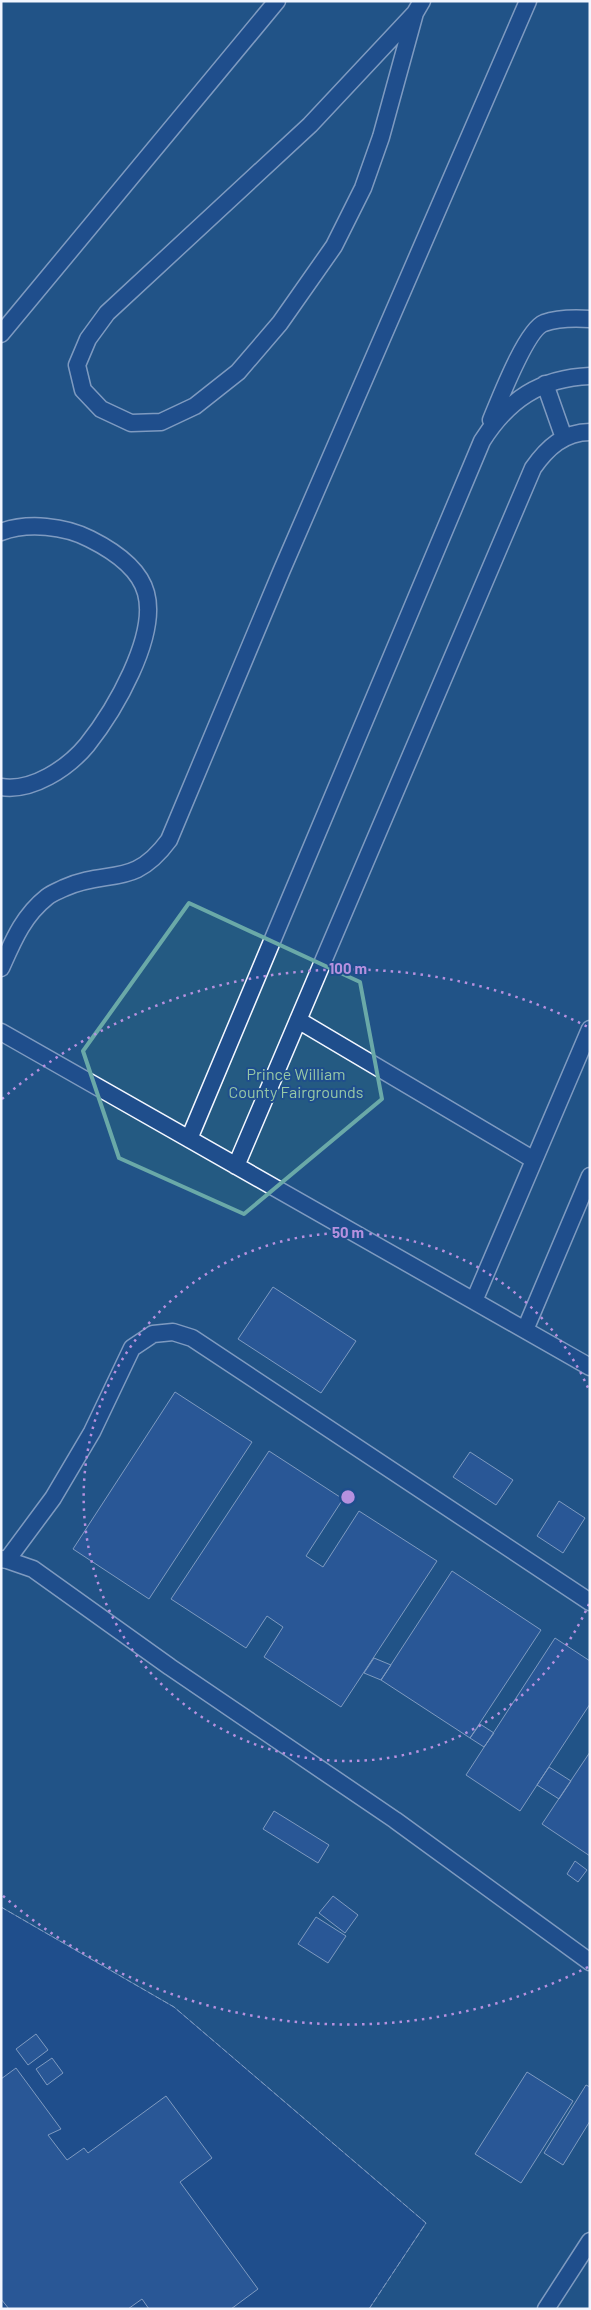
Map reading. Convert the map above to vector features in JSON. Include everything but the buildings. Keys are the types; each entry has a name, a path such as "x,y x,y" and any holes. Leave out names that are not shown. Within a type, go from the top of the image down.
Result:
{"lane":[{"path":"1,334 277,1"},
{"path":"1,968 20,926 48,896 80,881 119,876 137,870 157,856 169,840 285,563 528,1"},
{"path":"418,7 381,137 363,188 334,246 280,323 238,372 196,406 161,422 131,423 101,409 83,390 77,365 88,339 107,314 310,125 418,7"},
{"path":"189,1139 482,441 526,341 542,323 573,318 590,319"},
{"path":"482,441 496,419 514,402 545,384 557,380 590,376"},
{"path":"545,384 564,438"},
{"path":"236,1166 533,468 544,453 558,440 590,432"},
{"path":"1,532 10,528 46,527 78,532 110,548 132,568 146,591 149,612 146,635 120,696 86,746 64,765 37,782 7,788 1,787"},
{"path":"298,1020 534,1160"},
{"path":"474,1301 590,1029"},
{"path":"1,1032 590,1367"},
{"path":"525,1330 590,1176"},
{"path":"590,1602 192,1338 173,1332 153,1334 132,1348 92,1432 53,1498 4,1560 34,1569 170,1667 395,1820 590,1962"},
{"path":"546,2309 590,2241"}],"highlighted area":[{"path":"189,903 360,982 382,1099 244,1214 119,1158 83,1051"}],"green space":[{"name":"Prince William County Fairgrounds","path":"1,1 590,1 590,2309 369,2309 426,2223 174,2007 1,1907"}],"fence":[{"path":"1,1907 174,2007 426,2223 369,2309"}]}
